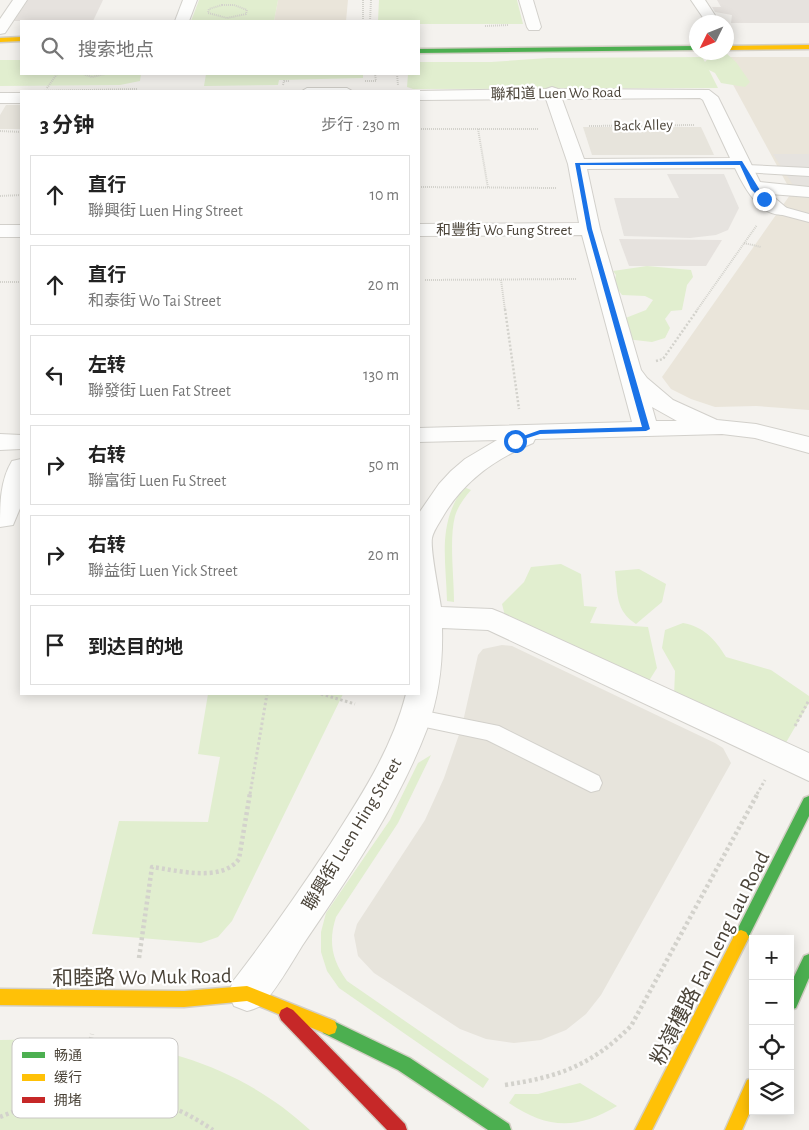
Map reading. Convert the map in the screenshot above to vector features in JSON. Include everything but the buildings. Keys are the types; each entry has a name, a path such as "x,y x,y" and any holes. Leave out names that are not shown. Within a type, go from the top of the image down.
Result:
{"street":[{"path":"0,30 20,0"},
{"path":"182,20 190,0"},
{"path":"522,36 538,31 531,22 526,0"},
{"path":"698,0 708,15"},
{"path":"0,40 20,40"},
{"path":"734,48 809,47"},
{"path":"420,51 689,48"},
{"path":"0,51 14,51"},
{"path":"552,92 577,164 590,229 646,429"},
{"name":"聯和道 Luen Wo Road","path":"420,95 552,92 703,93 710,97 744,166"},
{"path":"0,98 20,98"},
{"path":"577,164 744,166 753,187 764,199 780,210"},
{"path":"753,187 809,192"},
{"name":"和豐街 Wo Fung Street","path":"420,230 590,229"},
{"path":"0,231 20,231"},
{"path":"629,371 641,387 666,406 689,418 722,427"},
{"path":"420,435 722,427 756,431 809,445"},
{"path":"756,431 809,429"},
{"name":"聯興街 Luen Hing Street","path":"420,536 427,517 439,498 454,481 492,452 540,432"},
{"path":"0,442 20,442"},
{"path":"8,519 20,471"},
{"name":"聯興街 Luen Hing Street","path":"246,993 293,931 363,822 397,763 424,683 428,617 420,548"},
{"path":"428,617 492,620 809,768"},
{"name":"粉嶺樓路 Fan Leng Lau Road","path":"643,1130 809,802"},
{"path":"794,994 809,961"},
{"name":"和睦路 Wo Muk Road","path":"0,997 184,999 246,993 280,1009 343,1032 404,1064 502,1130"},
{"name":"和睦路 Wo Muk Road","path":"280,1009 399,1130"},
{"path":"733,1130 749,1095"}],"lane":[{"path":"744,166 809,172"},
{"path":"780,210 809,218"},
{"path":"414,717 492,732 591,783"}],"path":[{"path":"363,0 363,20"},
{"path":"370,20 371,0"},
{"path":"222,5 234,5 247,10 246,14 227,20 208,13 209,9 222,5"},
{"path":"47,88 56,75"},
{"path":"87,75 92,77 101,75"},
{"path":"397,75 399,90"},
{"path":"284,81 285,77"},
{"path":"136,86 138,90"},
{"name":"Back Alley","path":"586,126 699,124"},
{"path":"420,129 540,129"},
{"path":"478,129 488,188"},
{"path":"0,132 20,132"},
{"path":"420,188 557,188"},
{"path":"0,196 20,195"},
{"path":"655,362 663,359 758,223"},
{"path":"744,243 761,247"},
{"path":"425,280 577,279"},
{"path":"501,280 519,410"},
{"path":"0,282 20,282"},
{"path":"139,958 152,867 209,872 232,867 239,859 267,695"},
{"path":"324,695 354,704"},
{"path":"503,1085 540,1080 578,1068 598,1057 631,1026 809,700"},
{"path":"91,1038 93,1028"},
{"path":"178,1109 213,1130"},
{"path":"0,1117 12,1111"}],"shaded area":[{"path":"28,0 103,0 93,20 14,21"},
{"path":"278,0 348,0 346,20 274,20"},
{"path":"717,0 809,0 809,23 734,23 734,15 715,12 712,7 721,7"},
{"path":"734,57 809,57 809,188 788,186 720,60 734,60"},
{"path":"6,105 20,105 20,129 0,129 0,115"},
{"path":"583,127 701,127 714,155 592,155"},
{"path":"773,154 809,154 809,186 793,185"},
{"path":"667,174 724,174 739,208 728,230 716,235 690,238 624,236 614,198 679,198"},
{"path":"790,195 809,196 809,410 756,406 715,407 691,399 671,389 662,377"},
{"path":"619,239 722,240 706,266 629,266"},
{"path":"502,645 512,646 715,743 723,748 731,763 601,995 586,1014 566,1030 541,1040 514,1043 486,1039 460,1029 374,973 358,956 354,935 357,924 425,820 444,778 462,726 478,655 483,649"}],"green space":[{"path":"199,0 278,0 274,20 191,20"},
{"path":"379,0 517,0 523,24 420,24 420,20 378,20"},
{"path":"689,57 689,60 704,60 705,62 707,60 734,60 750,82 745,87 721,83 715,73 709,70 718,88 413,89 407,87 408,75 420,75 420,62 491,62 548,58"},
{"path":"0,60 20,60 20,75 141,75 140,81 120,85 0,86"},
{"path":"206,75 363,75 363,78 279,80 278,85 204,86"},
{"path":"647,266 691,270 693,277 687,285 682,310 671,311 665,319 670,328 665,338 652,342 626,339 623,319 646,310 653,300 645,296 622,295 614,284 616,275 613,271"},
{"path":"464,487 471,490 461,502 456,512 452,536 454,602 447,601 446,528 455,501"},
{"path":"561,564 581,574 584,606 597,607 590,623 648,627 657,668 647,684 506,620 502,604 524,582 531,567"},
{"path":"639,569 666,584 662,602 636,624 629,619 621,607 617,594 615,571"},
{"path":"683,623 703,631 718,645 726,657 771,670 809,696 809,703 784,746 674,696 675,671 662,648 665,630"},
{"path":"208,695 343,695 232,921 218,937 201,943 92,934 119,821 208,822 220,757 198,754"},
{"path":"431,755 398,823 336,917 332,935 333,950 338,966 347,981 489,1079 483,1088 339,988 327,971 321,952 321,932 326,913 390,820 418,763"},
{"path":"0,1040 12,1040 12,1118 178,1118 178,1056 240,1081 288,1111 310,1130 0,1130"},
{"path":"580,1083 617,1106 589,1119 562,1123 536,1118 509,1103 515,1094 538,1094"}],"traffic: fast":[{"path":"420,51 689,48"},
{"path":"741,937 809,802"},
{"path":"794,994 809,961"},
{"path":"329,1027 404,1064 503,1130"}],"traffic: slow":[{"path":"0,40 20,39"},
{"path":"734,48 809,47"},
{"path":"643,1130 741,937"},
{"path":"0,997 184,999 247,993 329,1027"},
{"path":"733,1130 749,1095"}],"traffic: jam":[{"path":"287,1015 399,1130"}],"route":[{"path":"515,441 540,432 646,429 590,229 577,164 742,163 754,189 764,199"}]}
